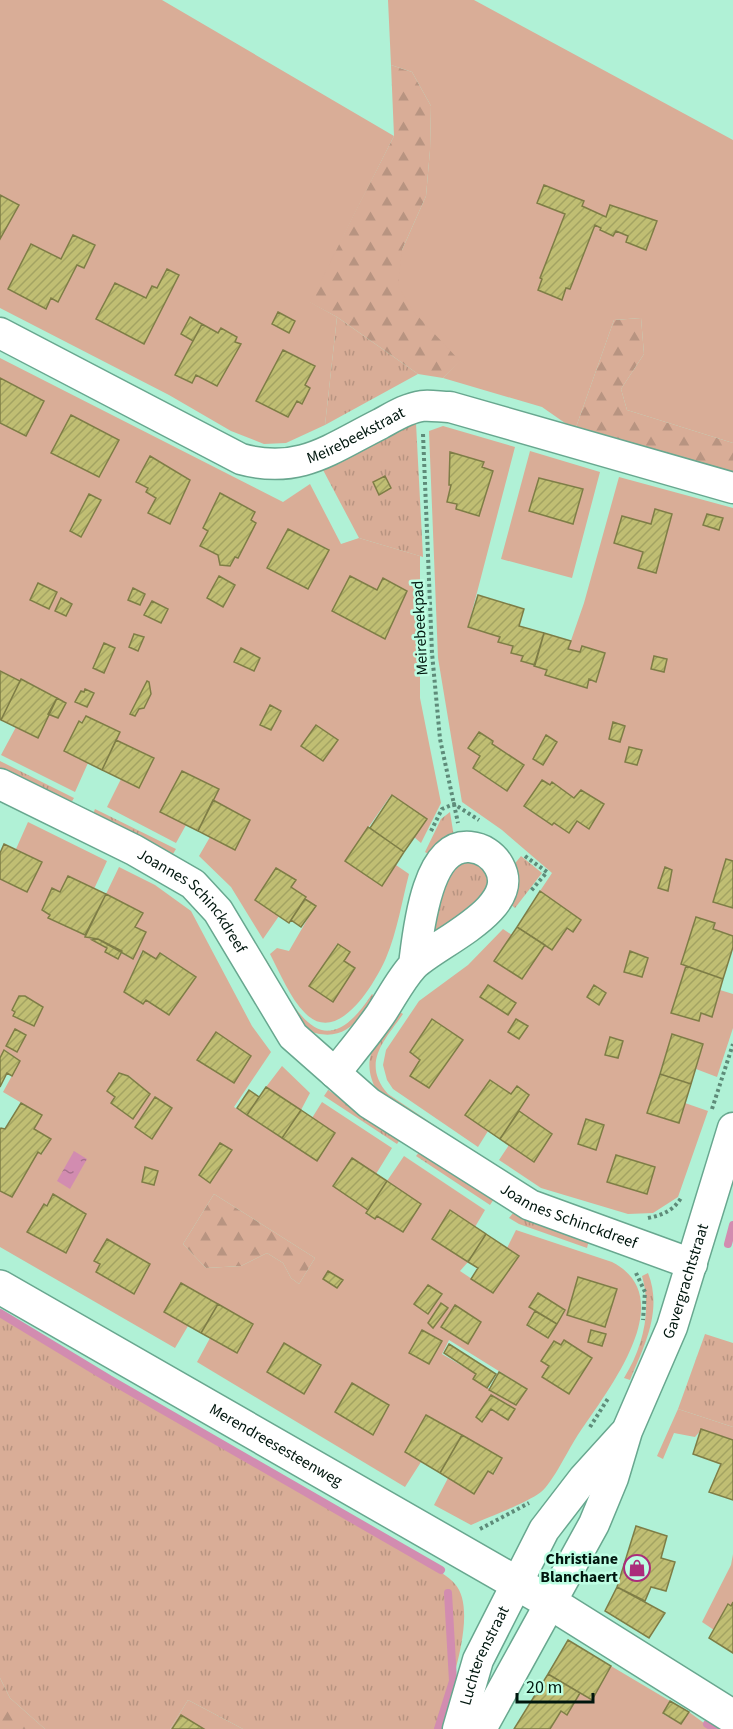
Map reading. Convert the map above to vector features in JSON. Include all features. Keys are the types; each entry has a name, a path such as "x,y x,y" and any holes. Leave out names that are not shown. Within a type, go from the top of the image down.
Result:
{"main road":[{"name":"Merendreesesteenweg","path":"0,1287 551,1604 733,1717"}],"street":[{"name":"Meirebeekstraat","path":"0,333 241,459 265,466 288,465 314,458 401,412 423,406 450,407 733,488"},
{"name":"Joannes Schinckdreef","path":"0,784 134,850 193,884 218,911 293,1036 369,1103 531,1205 692,1264"},
{"path":"335,1073 371,1028 414,965 469,926 493,904 501,892 500,868 493,857 479,848 464,847 452,850 442,858 435,870 426,900 414,965"},
{"name":"Gavergrachtstraat","path":"551,1604 594,1524 613,1478 627,1431 672,1326 733,1128"},
{"name":"Gavergrachtstraat","path":"516,1584 544,1530 584,1478 627,1431"},
{"name":"Luchterenstraat","path":"458,1729 478,1660 516,1584"},
{"name":"Luchterenstraat","path":"482,1729 551,1604"}],"path":[{"name":"Meirebeekpad","path":"423,406 432,653 440,739 464,847"},
{"path":"634,1270 645,1292 643,1323"},
{"path":"586,1434 611,1395"},
{"path":"478,1530 538,1498"}],"green space":[{"path":"0,0 162,0 394,136 310,302 337,317 325,425 286,443 264,444 231,431 169,395 0,308 0,239 18,205 0,195","holes":["73,235 95,246 84,268 77,265 58,302 51,298 46,308 61,259","167,269 179,275 144,344 96,319 115,283 146,298 157,288","190,317 218,333 221,328 237,337 235,342 240,344 196,375 191,383 176,375 193,341","284,350 315,366 305,385 310,389 302,403 257,400"]},
{"path":"388,0 474,0 733,140 733,443 627,410 621,389 644,354 641,318 614,320 575,430 542,407 443,378 460,361 413,311 398,286 402,250 426,196 431,106 412,72 391,65"},
{"path":"391,65 412,72 431,106 426,196 402,250 438,336 461,361 443,378 418,374 337,317 309,302 394,136"},
{"path":"337,317 418,374 325,425"},
{"path":"641,318 644,354 621,389 627,410 733,443 733,473 575,430 614,320"},
{"path":"0,358 283,502 310,484 341,544 359,538 420,556 420,698 441,803 421,843 414,837 426,818 391,795 345,861 382,886 396,865 409,874 386,958 364,995 354,1008 342,1017 330,1022 318,1021 305,1013 290,993 270,954 277,948 289,951 315,906 291,887 295,880 276,868 255,900 279,916 263,939 231,887 199,856 210,837 235,850 250,820 213,800 218,789 182,771 161,812 186,825 176,843 107,807 121,779 153,758 116,740 120,732 79,721 88,763 75,792 1,755 16,727 38,738 48,714 58,718 66,703 22,679 20,681 0,671 0,423 26,436 44,401 0,378","holes":["118,440 99,477 52,453","150,456 190,480 170,524 148,513 156,498 146,492 148,488 136,482","220,493 255,512 251,520 256,523 238,558 235,557 230,566 220,565 218,555 201,546 208,531 203,527","89,494 101,500 81,537 70,530","288,529 328,549 308,589 267,568","220,576 235,585 223,607 208,598","350,576 377,590 383,578 407,591 385,639 332,611","337,944 350,952 344,961 355,968 332,1001 310,986"]},
{"path":"416,423 423,557 359,538 322,468"},
{"path":"443,426 515,447 468,627 500,637 498,642 513,646 523,656 521,661 547,670 545,675 586,688 589,679 596,681 605,653 583,646 580,652 568,649 584,603 619,477 733,508 733,936 713,929 714,923 696,918 681,963 686,966 671,1012 701,1013 712,1017 720,990 733,994 733,1028 717,1077 696,1069 703,1044 672,1034 647,1113 678,1123 685,1103 708,1111 678,1197 653,1213 628,1214 541,1188 499,1160 509,1145 534,1162 552,1134 519,1111 529,1095 517,1086 511,1094 490,1080 465,1115 488,1131 478,1147 393,1089 387,1080 383,1065 386,1050 419,1001 468,965 503,929 512,935 494,961 522,979 545,945 552,950 567,928 573,932 581,920 540,891 552,873 502,830 462,802 438,658 429,431","holes":["479,732 493,741 492,744 524,765 506,791 473,768 480,756 469,748","542,780 550,785 552,783 574,798 581,790 604,804 577,821 569,833 524,807","432,1019 463,1040 429,1088 410,1076 420,1060 410,1052","586,1119 604,1125 596,1150 578,1144","655,1168 646,1194 608,1182"]},
{"path":"530,451 600,472 572,578 501,559","holes":["539,478 583,489 573,524 529,511"]},
{"path":"0,761 74,798 71,803 0,768"},
{"path":"95,809 176,849 173,854 93,814"},
{"path":"450,812 454,837 430,855 425,852 441,819"},
{"path":"28,822 107,861 94,889 69,876 60,892 52,888 42,910 50,915 48,918 133,959 145,932 135,927 142,913 106,894 119,867 155,885 191,911 252,1026 271,1052 234,1107 317,1161 335,1133 312,1118 322,1102 392,1148 376,1174 352,1158 333,1185 368,1210 366,1214 375,1219 377,1216 403,1232 421,1204 387,1181 404,1156 485,1210 475,1227 468,1262 460,1271 493,1293 519,1256 507,1248 516,1230 612,1262 632,1278 641,1299 639,1323 631,1348 603,1398 541,1492 471,1525 434,1505 448,1478 474,1494 488,1471 494,1474 502,1458 426,1416 405,1452 421,1462 405,1487 197,1362 210,1338 237,1353 252,1324 188,1326 175,1348 0,1247 0,1191 12,1197 38,1152 42,1154 50,1139 34,1129 42,1115 3,1092 20,1061 5,1050 0,1058 0,879 27,892 41,862 16,849","holes":["142,951 156,959 161,953 196,977 169,1015 146,1000 142,1004 124,992","216,1033 251,1056 234,1083 197,1060","119,1073 129,1076 150,1094 133,1119 111,1103 115,1097 107,1091","220,1143 231,1151 210,1183 199,1175","54,1194 86,1214 66,1253 28,1232 44,1204 47,1205","214,1194 315,1258 299,1284 291,1278 283,1263 267,1253 241,1266 206,1268 183,1244","107,1239 150,1264 96,1272 100,1264 94,1261","578,1277 617,1289 605,1327 567,1315","428,1285 442,1295 428,1314 414,1304","538,1293 565,1310 548,1338 527,1326 535,1311 529,1307","455,1306 481,1322 468,1343 441,1327","449,1340 526,1388 516,1405 474,1379 476,1374 442,1354","564,1340 592,1358 569,1394 542,1377 549,1366 542,1361 554,1341 561,1345","284,1343 321,1364 304,1393 267,1372","352,1383 389,1405 373,1434 335,1412","491,1395 514,1409 508,1420 491,1409 482,1422 476,1417"]},
{"path":"463,856 492,871 486,896 433,935 432,921 448,870"},
{"path":"521,856 542,873 515,908 508,902 512,867"},
{"path":"266,959 298,1012 310,1024 323,1030 338,1029 354,1017 372,994 377,998 346,1030 328,1035 303,1029 263,966"},
{"path":"397,1010 403,1014 378,1052 376,1072 380,1083 388,1094 476,1153 473,1158 379,1095 370,1070 372,1050"},
{"path":"282,1066 310,1093 301,1110 266,1087"},
{"path":"328,1090 401,1138 397,1144 324,1096"},
{"path":"420,1151 494,1199 490,1205 416,1156"},
{"path":"214,1194 315,1258 299,1284 291,1278 283,1263 267,1253 241,1266 206,1268 183,1244"},
{"path":"513,1213 541,1226 589,1240 587,1248 519,1224 509,1218"},
{"path":"648,1273 652,1287 653,1315 646,1341 630,1380 624,1378 636,1354 644,1328 646,1302 642,1276"},
{"path":"0,1312 428,1564 452,1581 462,1597 463,1634 454,1676 437,1729 243,1729 188,1700 170,1729 45,1729 10,1698 0,1678"},
{"path":"705,1334 733,1343 733,1427 678,1409"},
{"path":"678,1409 733,1427 733,1440 702,1429 695,1437 674,1433 663,1459 657,1456"},
{"path":"733,1554 733,1602 731,1606 728,1605 714,1630 702,1622 731,1565"},
{"path":"611,1666 670,1701 663,1714 681,1724 689,1712 712,1729 550,1729 561,1711 567,1715 580,1693 592,1699"},
{"path":"0,1678 10,1698 45,1729 0,1729"},
{"path":"188,1700 243,1729 170,1729"}],"water":[{"path":"74,1151 87,1159 70,1189 57,1181"}],"building":[{"path":"544,185 584,201 582,206 606,217 610,205 657,221 646,250 626,242 628,236 616,231 613,236 595,225 570,289 566,288 562,300 538,290 542,279 540,278 565,214 537,203"},
{"path":"0,195 19,205 0,239"},
{"path":"73,235 95,245 84,268 77,265 58,302 51,298 46,309 8,289 31,244 61,259"},
{"path":"167,269 179,275 144,344 96,319 115,283 146,298 152,286 157,288"},
{"path":"278,312 295,321 289,333 272,324"},
{"path":"190,317 202,324 193,341 181,334"},
{"path":"202,324 218,333 221,328 237,337 235,342 241,344 217,386 196,375 192,383 175,375"},
{"path":"283,350 315,366 305,385 310,388 302,404 297,401 288,417 256,401"},
{"path":"0,378 44,401 26,436 0,423"},
{"path":"71,415 119,440 99,477 51,453"},
{"path":"450,452 484,462 482,467 493,471 479,516 456,509 457,504 447,502 451,485 449,485"},
{"path":"150,456 190,480 170,524 148,513 156,498 146,492 148,488 136,482"},
{"path":"385,476 391,488 379,495 373,482"},
{"path":"539,478 583,489 573,524 529,511"},
{"path":"220,493 255,512 251,520 256,523 238,558 235,557 230,566 220,565 218,555 200,546 208,531 203,528"},
{"path":"89,494 101,500 81,537 70,531"},
{"path":"655,509 672,514 656,573 638,568 643,552 614,543 622,516 651,524"},
{"path":"707,514 723,518 719,530 703,525"},
{"path":"288,529 329,550 308,589 267,568"},
{"path":"219,576 235,585 223,607 207,598"},
{"path":"350,576 377,590 383,578 407,591 385,639 332,611"},
{"path":"38,583 57,592 49,609 30,600"},
{"path":"133,588 145,594 140,605 128,600"},
{"path":"478,595 524,609 519,626 544,633 535,665 521,661 523,656 511,653 513,646 498,642 500,637 468,627"},
{"path":"61,598 72,604 66,616 55,611"},
{"path":"152,601 168,609 161,623 144,615"},
{"path":"544,633 571,641 568,649 580,652 582,646 605,653 596,682 589,679 587,688 545,675 547,670 534,666"},
{"path":"134,634 144,637 138,651 129,647"},
{"path":"104,643 115,648 104,673 93,668"},
{"path":"241,648 260,658 254,671 234,662"},
{"path":"654,656 667,659 664,672 651,669"},
{"path":"0,671 20,681 1,720 0,719"},
{"path":"21,679 57,698 38,738 1,720"},
{"path":"147,681 151,694 144,708 139,709 135,716 130,714"},
{"path":"85,689 94,693 87,707 75,702 81,691 84,692"},
{"path":"57,698 66,703 58,718 48,714"},
{"path":"270,705 281,711 271,730 260,725"},
{"path":"86,716 120,732 102,770 64,751 79,721 82,723"},
{"path":"613,722 625,726 620,742 609,739"},
{"path":"316,725 338,740 323,761 301,746"},
{"path":"479,732 493,741 492,744 524,765 507,791 473,768 480,756 468,748"},
{"path":"546,735 557,742 543,765 533,759"},
{"path":"116,740 154,758 139,788 102,770"},
{"path":"629,747 642,750 637,765 625,762"},
{"path":"182,771 219,789 198,831 160,812"},
{"path":"542,780 550,785 552,782 574,798 581,790 604,804 589,829 577,821 569,833 554,823 552,825 524,806"},
{"path":"392,795 427,819 404,852 370,828"},
{"path":"213,800 250,820 235,850 198,831"},
{"path":"368,827 404,852 382,886 345,861"},
{"path":"4,844 42,862 27,892 0,879 0,853"},
{"path":"726,859 733,861 733,908 713,902"},
{"path":"665,867 672,870 668,891 658,888"},
{"path":"276,868 296,880 291,887 306,897 289,923 255,900"},
{"path":"68,876 106,894 85,935 48,918 50,915 42,910 52,888 60,892"},
{"path":"540,891 581,920 573,932 567,928 552,950 517,927"},
{"path":"106,894 143,913 135,927 146,932 133,959 98,939 85,937"},
{"path":"305,899 316,906 301,927 291,920"},
{"path":"696,917 715,923 713,929 733,936 733,947 723,979 681,964"},
{"path":"517,927 545,945 522,979 494,961"},
{"path":"98,939 122,951 118,959 105,952 107,948 92,940"},
{"path":"338,944 350,952 344,961 355,968 333,1002 309,986"},
{"path":"143,951 156,959 160,953 196,977 169,1015 146,1000 143,1004 124,992"},
{"path":"630,951 648,958 642,977 624,972"},
{"path":"686,966 723,979 712,1017 701,1013 699,1021 671,1013"},
{"path":"488,985 516,1003 508,1015 480,997"},
{"path":"594,985 606,993 599,1005 587,997"},
{"path":"19,996 25,996 43,1007 34,1026 13,1016 15,1012 12,1010"},
{"path":"432,1019 463,1040 429,1088 410,1076 420,1060 410,1052"},
{"path":"516,1019 528,1026 519,1039 508,1032"},
{"path":"15,1029 26,1035 17,1052 6,1046"},
{"path":"216,1032 251,1056 234,1083 197,1060"},
{"path":"672,1034 703,1044 691,1084 660,1074"},
{"path":"610,1037 623,1041 618,1058 605,1055"},
{"path":"4,1050 20,1061 12,1076 7,1073 0,1087 0,1058"},
{"path":"119,1073 128,1076 150,1094 133,1119 111,1103 115,1097 107,1091"},
{"path":"660,1074 691,1084 679,1123 647,1113"},
{"path":"490,1080 511,1094 517,1086 529,1095 500,1139 465,1115"},
{"path":"266,1087 301,1110 282,1138 247,1115"},
{"path":"249,1090 259,1097 247,1115 237,1108"},
{"path":"155,1097 172,1108 152,1139 135,1127"},
{"path":"21,1103 42,1115 34,1129 51,1139 41,1154 38,1152 12,1197 0,1191 0,1130 5,1129"},
{"path":"301,1110 335,1133 317,1161 282,1138"},
{"path":"519,1111 552,1134 534,1162 500,1139"},
{"path":"586,1119 604,1125 596,1150 578,1144"},
{"path":"220,1143 232,1150 210,1183 199,1175"},
{"path":"616,1155 655,1167 647,1194 607,1182"},
{"path":"352,1158 387,1181 368,1210 333,1186"},
{"path":"145,1167 158,1171 154,1185 142,1182"},
{"path":"387,1181 421,1204 403,1232 377,1216 375,1219 366,1213"},
{"path":"53,1194 86,1214 66,1253 27,1232 44,1204 47,1206"},
{"path":"450,1210 486,1234 468,1262 432,1239"},
{"path":"486,1234 519,1256 493,1293 471,1279 478,1268 468,1262"},
{"path":"107,1239 150,1264 134,1294 96,1272 100,1264 94,1261"},
{"path":"328,1271 343,1280 337,1288 323,1279"},
{"path":"578,1277 617,1289 605,1327 567,1315"},
{"path":"181,1283 218,1304 201,1333 164,1312"},
{"path":"428,1285 442,1294 428,1314 414,1304"},
{"path":"538,1293 565,1310 557,1324 529,1307"},
{"path":"441,1303 448,1308 433,1328 428,1323"},
{"path":"218,1304 253,1324 237,1353 201,1333"},
{"path":"455,1305 481,1322 468,1344 441,1327"},
{"path":"535,1311 557,1324 548,1338 527,1325"},
{"path":"422,1330 442,1341 429,1364 409,1353"},
{"path":"591,1330 606,1334 602,1346 588,1342"},
{"path":"564,1340 592,1358 569,1394 542,1377 549,1366 541,1361 554,1341 561,1345"},
{"path":"284,1343 321,1365 304,1394 267,1372"},
{"path":"449,1344 496,1374 487,1388 473,1379 476,1374 444,1353"},
{"path":"499,1372 527,1389 516,1405 489,1390"},
{"path":"352,1383 389,1405 373,1435 335,1412"},
{"path":"491,1395 515,1409 508,1420 491,1409 482,1422 476,1417"},
{"path":"426,1415 462,1435 440,1473 405,1452"},
{"path":"701,1429 733,1440 733,1500 709,1492 721,1464 693,1454"},
{"path":"462,1435 502,1458 493,1474 488,1471 474,1494 440,1473"},
{"path":"636,1526 667,1536 661,1558 675,1562 666,1591 651,1587 645,1601 617,1587"},
{"path":"617,1587 665,1613 649,1638 605,1611"},
{"path":"733,1602 733,1653 709,1638 728,1604 731,1606"},
{"path":"568,1640 611,1666 592,1700 548,1674"},
{"path":"548,1674 580,1693 567,1715 561,1711 550,1729 514,1729"},
{"path":"670,1701 689,1712 681,1724 663,1713"},
{"path":"181,1715 204,1729 172,1729"}],"waterway":[{"path":"728,1244 733,1225"},
{"path":"0,1313 109,1379 441,1570"},
{"path":"438,1729 453,1681 448,1593"},
{"path":"707,1724 716,1729"}],"place":[{"name":"Christiane Blanchaert","path":"637,1568"}]}
